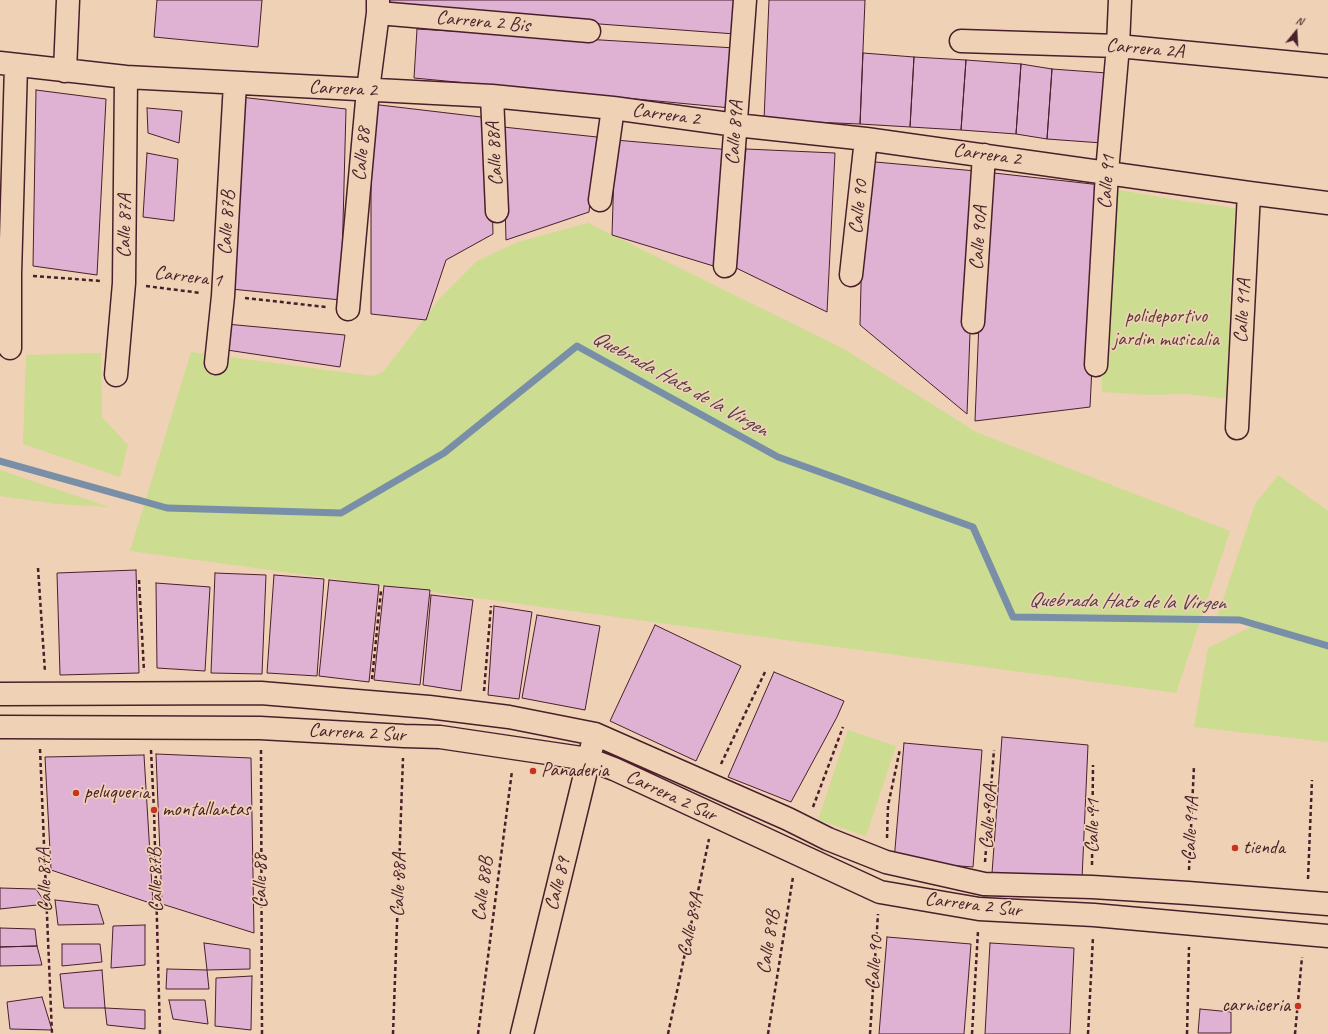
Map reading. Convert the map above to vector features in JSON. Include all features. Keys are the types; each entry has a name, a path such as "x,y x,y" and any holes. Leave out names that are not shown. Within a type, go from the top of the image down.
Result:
{"street":[{"path":"65,70 68,0"},
{"name":"Calle 89A","path":"725,266 745,0"},
{"name":"Calle 91","path":"1096,365 1107,172 1118,46 1120,0"},
{"name":"Carrera 2 Bis","path":"378,6 589,31"},
{"name":"Calle 88","path":"348,309 368,90 378,6"},
{"name":"Carrera 2A","path":"961,41 1118,46 1328,66"},
{"path":"8,65 10,348"},
{"name":"Carrera 2","path":"8,65 126,77 492,96 613,108 736,125 866,139 1328,203"},
{"name":"Calle 87A","path":"116,375 124,283 126,77"},
{"name":"Calle 87B","path":"216,363 223,296 235,83"},
{"name":"Calle 88A","path":"492,96 497,211"},
{"path":"600,200 613,108"},
{"name":"Calle 90","path":"851,275 866,139"},
{"name":"Calle 90A","path":"974,322 984,155"},
{"name":"Calle 91A","path":"1237,428 1249,193"},
{"name":"Carrera 2 Sur","path":"0,694 261,693 429,706 509,716 595,734 828,839 886,862 984,884 1092,887 1318,903"},
{"path":"309,730 310,697"},
{"name":"Carrera 2 Sur","path":"0,727 260,728 309,730 440,738 588,759 614,769 880,892 979,909 1094,915 1328,936"},
{"name":"Calle 89","path":"522,1034 595,734"},
{"path":"1050,913 1051,886"}],"path":[{"name":"Carrera 1","path":"10,274 124,283 223,296 348,309"},
{"path":"38,568 46,694"},
{"path":"139,580 146,693"},
{"path":"370,702 380,591"},
{"path":"483,713 491,606"},
{"path":"710,785 765,672"},
{"name":"Calle 87A","path":"39,727 52,1034"},
{"name":"Calle 87B","path":"149,727 154,818 160,1034"},
{"path":"806,828 843,727"},
{"name":"Calle 88","path":"260,728 262,1034"},
{"name":"Calle 88A","path":"393,1034 404,736"},
{"name":"Calle 88B","path":"478,1034 515,748"},
{"path":"886,862 888,806 900,749"},
{"name":"Calle 90A","path":"984,884 994,750"},
{"name":"Calle 91","path":"1092,887 1093,764"},
{"name":"Calle 91A","path":"1188,893 1194,766"},
{"path":"1312,780 1318,903"},
{"name":"Calle 89A","path":"668,1034 713,815"},
{"name":"Calle 89B","path":"768,1034 797,854"},
{"name":"Calle 90","path":"870,1034 880,892"},
{"path":"972,1034 979,909"},
{"path":"1088,1034 1094,915"},
{"path":"1187,1034 1190,924"},
{"path":"1295,1034 1303,934"}],"green space":[{"name":"polideportivo jardin musicalia","path":"1113,189 1235,208 1230,298 1231,321 1229,399 1186,394 1148,395 1102,392 1101,347"},
{"path":"588,223 844,349 976,432 1230,531 1176,693 130,551 191,352 373,376 383,372 441,297 477,261 518,242"},
{"path":"101,353 102,417 128,445 120,477 23,444 26,355"},
{"path":"0,470 109,507 56,504 0,496"},
{"path":"1278,475 1328,511 1328,742 1194,727 1208,648 1255,625 1216,620 1255,504"},
{"path":"848,730 896,746 866,836 818,820"}],"building":[{"path":"157,0 262,0 258,47 154,37"},
{"path":"383,0 739,0 735,34 383,8"},
{"path":"769,0 865,0 860,124 764,120"},
{"path":"417,29 735,48 731,108 414,78"},
{"path":"863,53 914,57 910,127 860,124"},
{"path":"914,57 966,60 961,130 910,127"},
{"path":"966,60 1021,64 1016,134 961,130"},
{"path":"1021,64 1052,69 1047,139 1016,134"},
{"path":"1052,69 1107,73 1102,143 1047,139"},
{"path":"36,90 106,99 97,275 33,266"},
{"path":"240,97 346,109 341,300 231,289"},
{"path":"371,104 490,118 493,234 446,260 426,320 371,314"},
{"path":"147,108 182,111 179,143 148,133"},
{"path":"503,127 597,137 589,212 506,240"},
{"path":"615,140 731,150 720,268 612,235"},
{"path":"746,149 835,153 827,312 732,266"},
{"path":"147,153 178,159 174,221 143,217"},
{"path":"864,161 976,171 967,414 860,325"},
{"path":"985,172 1101,185 1090,407 975,421"},
{"path":"226,324 345,335 340,367 227,350"},
{"path":"136,570 139,673 60,675 57,573"},
{"path":"215,573 266,575 262,674 211,673"},
{"path":"274,575 324,579 317,676 267,673"},
{"path":"329,580 379,585 369,682 319,676"},
{"path":"156,583 210,587 205,671 157,668"},
{"path":"384,586 430,590 420,685 374,680"},
{"path":"431,595 473,600 461,691 423,685"},
{"path":"494,606 532,612 519,699 488,695"},
{"path":"537,615 600,626 585,710 522,698"},
{"path":"655,625 741,666 696,761 610,721"},
{"path":"774,672 844,701 837,717 791,802 728,777"},
{"path":"1002,737 1088,745 1082,879 992,873"},
{"path":"904,743 982,750 973,867 894,861"},
{"path":"156,754 251,758 254,933 162,904"},
{"path":"144,755 153,904 51,870 45,757"},
{"path":"0,888 36,889 46,904 0,909"},
{"path":"55,900 98,905 104,924 58,925"},
{"path":"145,925 145,965 111,968 113,926"},
{"path":"0,928 35,929 37,946 0,947"},
{"path":"887,937 971,944 964,1034 879,1034"},
{"path":"204,943 250,949 250,969 207,970"},
{"path":"990,943 1074,948 1070,1034 985,1034"},
{"path":"62,944 100,944 102,962 62,966"},
{"path":"37,946 42,965 0,966 0,947"},
{"path":"167,969 207,970 209,989 166,989"},
{"path":"102,970 105,1008 64,1008 60,974"},
{"path":"252,976 251,1030 215,1026 216,978"},
{"path":"42,997 52,1030 10,1029 7,1002"},
{"path":"169,1000 205,1000 208,1024 173,1019"},
{"path":"105,1008 145,1010 145,1029 107,1025"},
{"path":"1200,1009 1231,1012 1231,1033 1198,1033"}],"waterway":[{"name":"Quebrada Hato de la Virgen","path":"0,461 167,508 341,513 444,453 577,346 778,457 973,527 1013,617 1240,620 1328,646"}],"place":[{"name":"Panaderia","path":"533,771"},
{"name":"peluqueria","path":"76,793"},
{"name":"montallantas","path":"154,810"},
{"name":"tienda","path":"1235,848"},
{"name":"carniceria","path":"1298,1006"}]}
